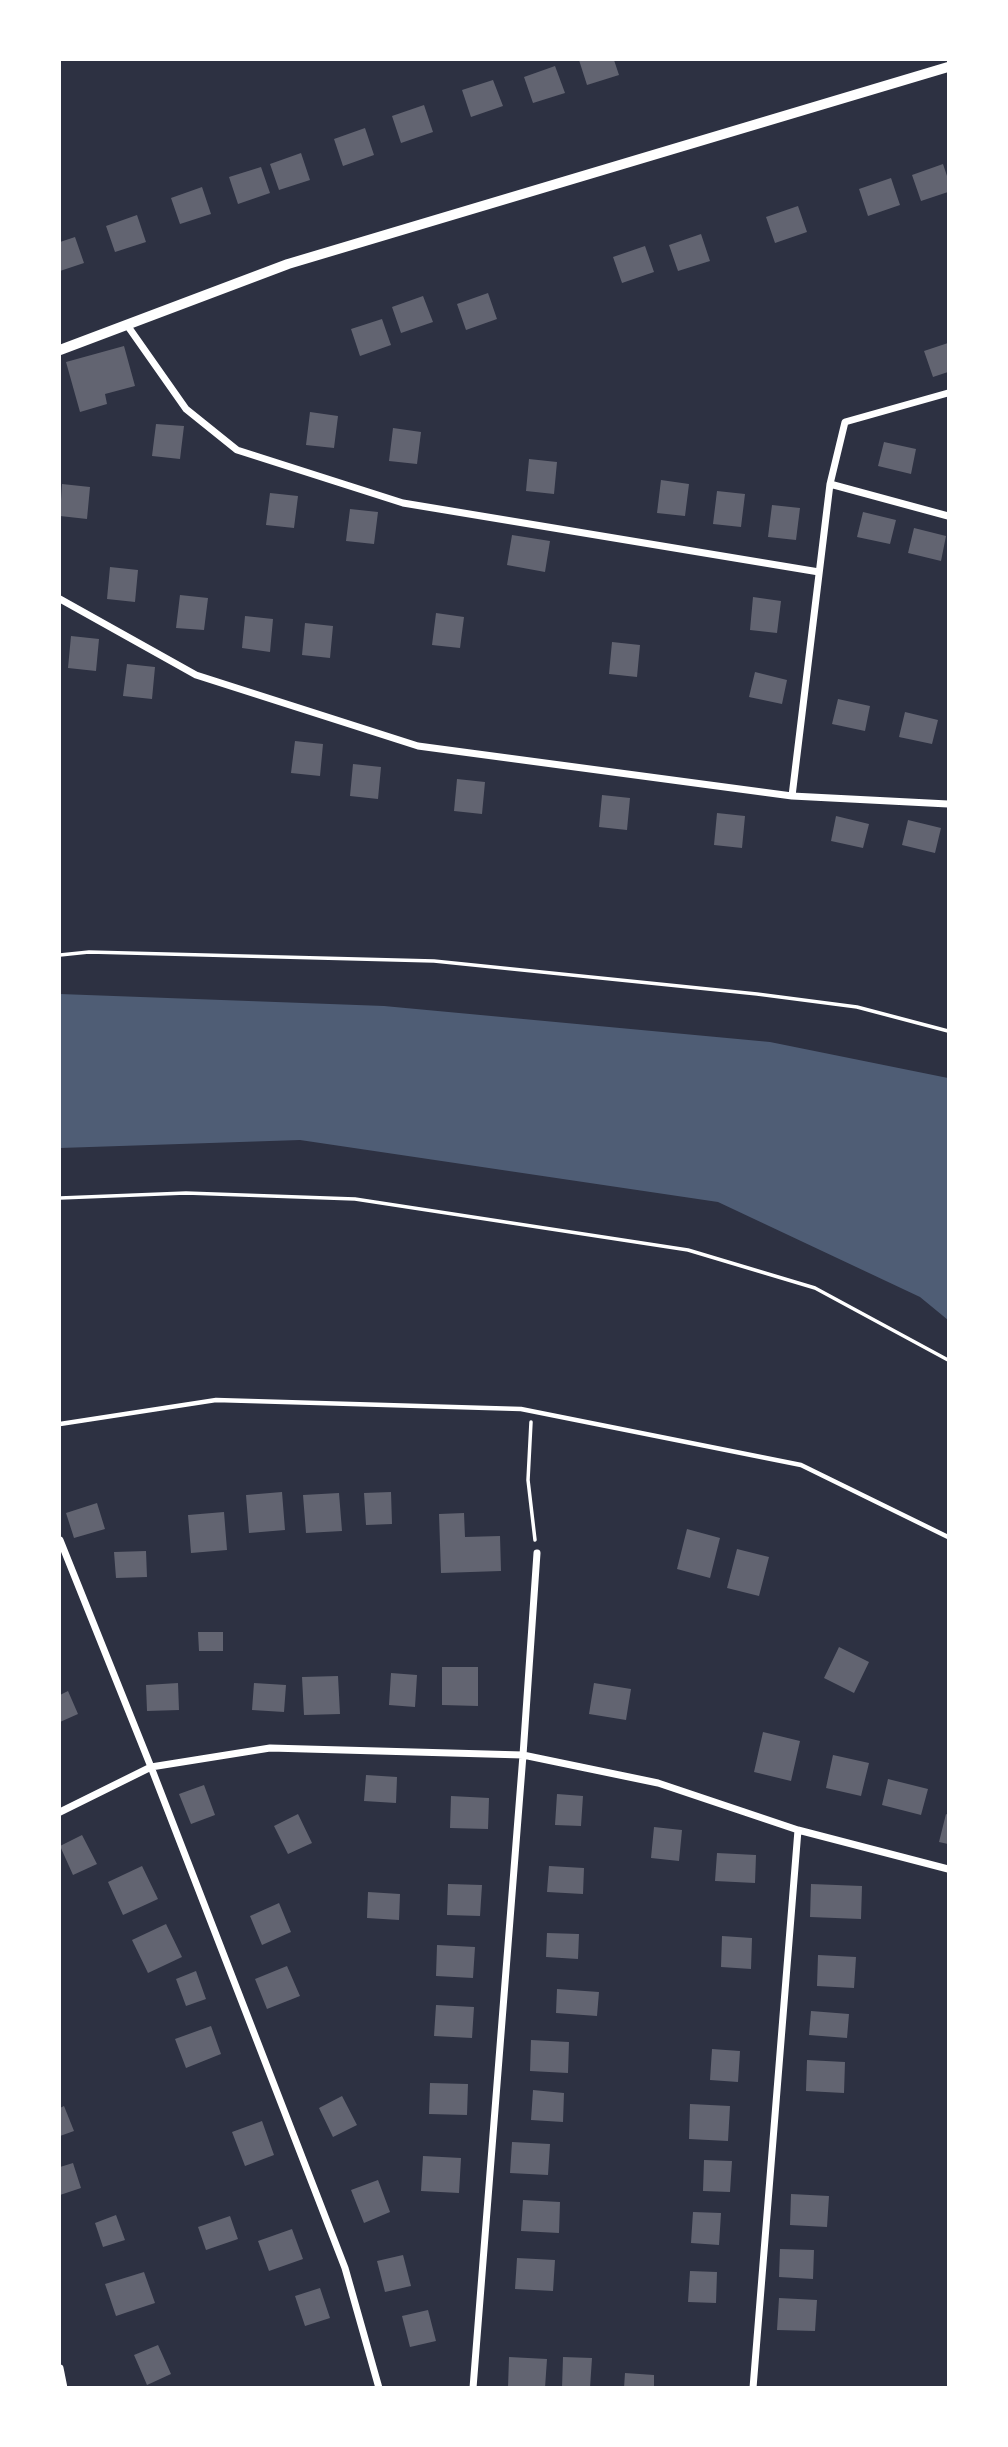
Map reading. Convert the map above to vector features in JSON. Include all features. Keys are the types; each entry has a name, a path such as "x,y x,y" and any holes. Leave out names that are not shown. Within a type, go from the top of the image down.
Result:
{"street":[{"path":"60,350 288,264 948,67"},
{"path":"127,325 186,409 237,450 403,503 819,572"},
{"path":"792,796 830,484 845,422 948,393"},
{"path":"830,484 948,516"},
{"path":"60,599 196,675 418,746 792,796 948,804"},
{"path":"60,1540 345,2268 379,2388"},
{"path":"472,2388 537,1553"},
{"path":"60,1812 151,1767 270,1748 523,1755 658,1783 798,1830 948,1869"},
{"path":"753,2388 798,1830"},
{"path":"60,2368 64,2388"}],"lane":[{"path":"60,1424 216,1400 532,1411 801,1465 948,1536"}],"path":[{"path":"60,955 89,952 434,961 757,994 857,1007 948,1031"},
{"path":"60,1198 186,1193 355,1199 688,1250 816,1288 948,1360"},
{"path":"532,1411 528,1479 537,1553"}],"water":[{"path":"60,994 384,1006 770,1042 948,1078 948,1320 920,1297 718,1202 300,1140 60,1148"}],"building":[{"path":"579,60 614,60 619,75 587,85"},
{"path":"555,66 565,93 533,103 524,77"},
{"path":"493,80 503,106 471,117 462,90"},
{"path":"424,105 433,132 401,143 392,116"},
{"path":"365,128 374,155 343,166 334,139"},
{"path":"301,153 310,180 279,190 270,164"},
{"path":"943,164 948,179 948,192 921,201 912,175"},
{"path":"261,167 270,193 238,204 229,177"},
{"path":"891,178 900,205 868,216 859,189"},
{"path":"202,187 211,214 180,224 171,198"},
{"path":"798,206 807,232 775,243 766,217"},
{"path":"137,215 146,242 115,252 106,226"},
{"path":"701,234 710,261 678,271 669,245"},
{"path":"75,237 84,263 60,271 60,242"},
{"path":"645,246 654,272 622,283 613,257"},
{"path":"488,293 497,319 466,330 457,304"},
{"path":"423,296 433,322 401,333 392,307"},
{"path":"382,319 391,345 360,356 351,329"},
{"path":"948,343 948,372 933,377 924,351"},
{"path":"124,346 135,386 105,394 107,404 80,412 66,362"},
{"path":"310,412 338,416 334,448 306,445"},
{"path":"156,424 184,426 180,459 152,456"},
{"path":"393,428 421,432 417,464 389,461"},
{"path":"884,442 916,449 911,474 878,466"},
{"path":"529,459 557,462 554,494 526,491"},
{"path":"661,480 689,484 685,516 657,513"},
{"path":"62,484 90,487 87,519 60,516"},
{"path":"717,491 745,494 741,527 713,524"},
{"path":"270,493 298,496 294,528 266,525"},
{"path":"772,505 800,508 796,540 768,537"},
{"path":"350,509 378,512 374,544 346,541"},
{"path":"863,512 896,520 890,544 857,537"},
{"path":"914,528 946,536 941,561 908,553"},
{"path":"512,535 550,541 545,572 507,565"},
{"path":"110,567 138,570 135,602 107,599"},
{"path":"180,595 208,598 204,630 176,628"},
{"path":"753,597 781,601 777,633 750,630"},
{"path":"436,613 464,617 460,648 432,645"},
{"path":"245,616 273,619 270,652 242,648"},
{"path":"305,623 333,626 330,658 302,655"},
{"path":"71,636 99,639 96,671 68,668"},
{"path":"612,642 640,645 637,677 609,674"},
{"path":"127,664 155,667 152,699 123,696"},
{"path":"755,672 787,680 782,704 749,697"},
{"path":"838,699 870,706 865,731 832,724"},
{"path":"905,712 938,720 932,744 899,737"},
{"path":"295,741 323,744 320,776 291,773"},
{"path":"353,764 381,767 378,799 350,796"},
{"path":"457,779 485,782 482,814 454,811"},
{"path":"602,795 630,798 627,830 599,827"},
{"path":"717,813 745,816 742,848 714,845"},
{"path":"836,816 869,824 863,848 831,841"},
{"path":"908,820 941,828 935,853 902,845"},
{"path":"282,1492 285,1530 249,1533 246,1495"},
{"path":"391,1492 392,1524 366,1525 364,1493"},
{"path":"339,1493 342,1531 306,1533 303,1495"},
{"path":"97,1503 105,1529 74,1538 66,1513"},
{"path":"224,1512 227,1550 191,1553 188,1515"},
{"path":"464,1513 465,1537 500,1536 501,1571 441,1573 439,1514"},
{"path":"687,1529 720,1538 710,1578 677,1569"},
{"path":"737,1549 769,1557 759,1596 727,1588"},
{"path":"146,1551 147,1577 116,1578 114,1552"},
{"path":"198,1632 223,1632 223,1651 199,1651"},
{"path":"839,1647 869,1662 854,1693 824,1678"},
{"path":"442,1667 478,1667 478,1706 442,1705"},
{"path":"391,1673 417,1675 415,1707 389,1705"},
{"path":"338,1676 340,1714 304,1715 302,1677"},
{"path":"178,1683 179,1710 147,1711 146,1685"},
{"path":"254,1683 286,1685 284,1712 252,1710"},
{"path":"594,1683 631,1689 626,1720 589,1714"},
{"path":"68,1691 78,1714 60,1722 60,1695"},
{"path":"763,1732 800,1741 791,1781 754,1772"},
{"path":"833,1755 869,1763 861,1796 826,1788"},
{"path":"366,1775 397,1777 396,1803 364,1801"},
{"path":"888,1779 928,1789 921,1815 882,1805"},
{"path":"204,1785 215,1815 191,1824 179,1794"},
{"path":"557,1794 583,1796 581,1826 555,1825"},
{"path":"451,1796 489,1798 488,1829 450,1828"},
{"path":"298,1814 312,1843 288,1854 274,1826"},
{"path":"946,1814 948,1815 948,1844 939,1842"},
{"path":"654,1827 682,1830 679,1861 651,1858"},
{"path":"82,1835 97,1864 73,1875 60,1846"},
{"path":"717,1853 756,1855 755,1883 715,1881"},
{"path":"142,1866 158,1899 123,1915 108,1882"},
{"path":"549,1866 584,1868 583,1894 547,1892"},
{"path":"448,1884 482,1885 480,1916 447,1915"},
{"path":"811,1884 862,1886 861,1919 810,1917"},
{"path":"368,1892 400,1894 399,1920 367,1918"},
{"path":"279,1903 291,1932 262,1945 250,1916"},
{"path":"166,1924 182,1957 148,1973 132,1940"},
{"path":"547,1933 579,1934 578,1959 546,1957"},
{"path":"722,1936 752,1938 751,1969 721,1967"},
{"path":"437,1945 475,1947 473,1978 436,1976"},
{"path":"818,1955 856,1957 854,1988 817,1986"},
{"path":"287,1966 300,1996 267,2009 255,1979"},
{"path":"196,1971 206,1999 186,2006 176,1979"},
{"path":"557,1989 599,1992 597,2016 556,2013"},
{"path":"436,2005 474,2007 472,2038 434,2036"},
{"path":"811,2011 849,2014 847,2038 809,2035"},
{"path":"211,2026 221,2054 186,2068 175,2039"},
{"path":"531,2040 569,2042 568,2073 530,2071"},
{"path":"712,2049 740,2051 738,2082 710,2080"},
{"path":"807,2060 845,2062 844,2093 806,2091"},
{"path":"430,2083 468,2084 467,2115 429,2114"},
{"path":"533,2090 564,2093 563,2122 531,2120"},
{"path":"342,2096 357,2125 333,2137 319,2108"},
{"path":"690,2104 730,2106 728,2141 689,2139"},
{"path":"64,2106 74,2131 60,2136 60,2108"},
{"path":"262,2121 274,2155 245,2166 232,2132"},
{"path":"512,2142 550,2144 548,2175 510,2173"},
{"path":"423,2156 461,2158 459,2193 421,2191"},
{"path":"704,2160 732,2161 730,2192 703,2191"},
{"path":"73,2163 81,2188 60,2195 60,2167"},
{"path":"378,2180 390,2212 364,2223 351,2190"},
{"path":"791,2194 829,2196 827,2227 790,2225"},
{"path":"523,2200 560,2202 559,2233 521,2231"},
{"path":"693,2212 721,2213 719,2245 691,2243"},
{"path":"116,2215 125,2240 103,2247 95,2223"},
{"path":"230,2216 238,2239 206,2250 198,2227"},
{"path":"292,2229 303,2259 269,2271 258,2241"},
{"path":"780,2249 814,2250 813,2279 779,2277"},
{"path":"403,2255 411,2286 385,2292 377,2261"},
{"path":"517,2258 555,2260 553,2291 515,2289"},
{"path":"690,2271 717,2272 716,2303 688,2302"},
{"path":"144,2272 155,2303 116,2316 105,2284"},
{"path":"320,2288 330,2318 305,2326 295,2296"},
{"path":"779,2298 817,2300 815,2331 777,2330"},
{"path":"428,2310 436,2341 410,2347 402,2316"},
{"path":"158,2345 171,2374 147,2385 134,2355"},
{"path":"509,2357 547,2359 545,2388 508,2388"},
{"path":"563,2357 592,2358 590,2388 562,2388"},
{"path":"625,2373 654,2375 654,2388 624,2388"}]}
